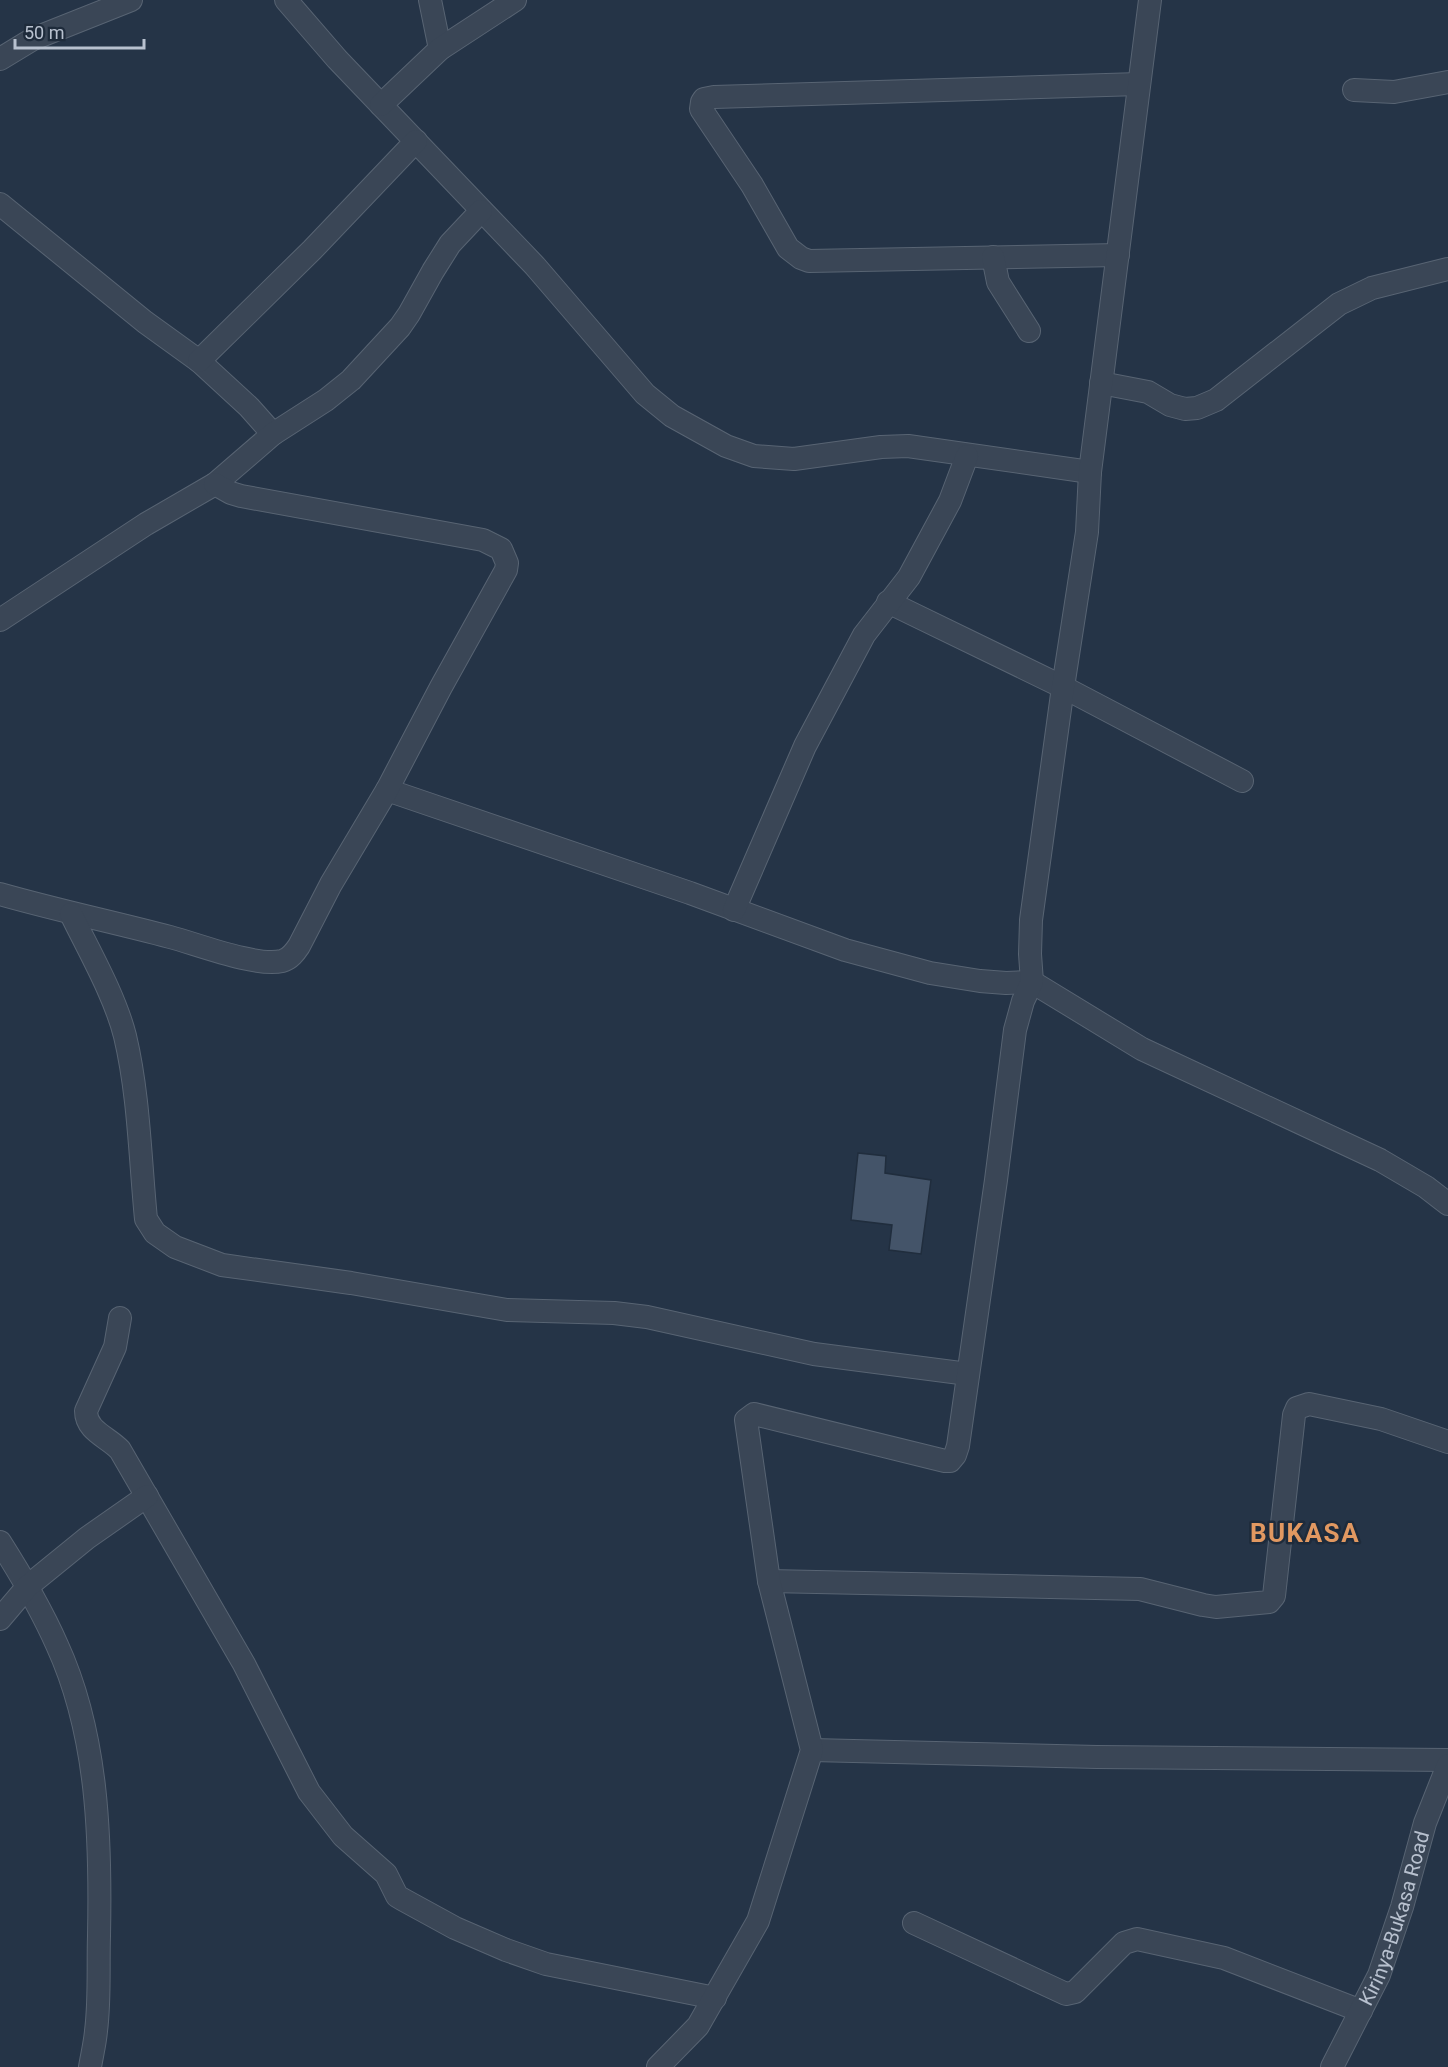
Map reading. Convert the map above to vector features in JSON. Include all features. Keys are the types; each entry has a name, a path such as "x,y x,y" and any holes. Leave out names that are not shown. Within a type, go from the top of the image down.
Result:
{"street":[{"path":"0,59 33,39 131,0"},
{"path":"286,0 337,59 535,266 645,394 672,416 701,434 754,456 794,459 881,447 908,446 1090,472"},
{"path":"430,0 440,49"},
{"path":"381,105 440,49 515,0"},
{"path":"658,2067 698,2026 758,1921 812,1750 769,1581 746,1420 748,1416 754,1414 938,1460 950,1461 958,1446 1015,1030 1018,1012 1032,982 1031,920 1087,532 1090,472 1150,0"},
{"path":"1354,90 1394,92 1448,82"},
{"path":"1118,255 809,261 788,248 752,185 701,109 704,99 714,97 1139,84"},
{"path":"200,361 312,250 416,141"},
{"path":"0,204 145,322 200,361 249,407 273,434"},
{"path":"0,620 146,524 215,484 273,434 326,400 351,380 405,321 450,244 481,211"},
{"path":"993,257 998,282 1029,331"},
{"path":"1101,383 1148,392 1176,407 1197,408 1216,400 1339,304 1372,288 1448,269"},
{"path":"734,910 805,746 850,658 864,635 888,602 900,590 914,568 950,501 968,456"},
{"path":"0,894 243,958 282,961 292,955 387,790 506,570 507,564 501,549 483,540 242,496 215,484"},
{"path":"888,602 1063,687 1242,781"},
{"path":"387,790 690,893 844,950 930,973 980,981 1032,982 1142,1049 1380,1160 1426,1187 1448,1204"},
{"path":"71,914 106,986 125,1034 134,1082 146,1219 156,1233 175,1247 222,1265 351,1283 507,1310 614,1313 647,1317 814,1354 968,1374"},
{"path":"120,1318 115,1347 86,1411 88,1424 120,1450 244,1664 309,1792 343,1836 386,1874 397,1896 455,1928 546,1964 716,1998"},
{"path":"769,1581 1140,1589 1203,1605 1269,1602 1274,1596 1294,1415 1297,1408 1309,1404 1381,1419 1448,1442"},
{"path":"0,1618 28,1586 87,1538 147,1496"},
{"path":"0,1542 28,1586 58,1647 75,1693 90,1757 99,1838 96,2030 90,2067"},
{"path":"812,1750 1097,1757 1448,1760"},
{"name":"Kirinya-Bukasa Road","path":"1332,2067 1379,1975 1402,1907 1425,1823 1448,1766"},
{"path":"914,1923 1066,1994 1075,1992 1124,1943 1137,1939 1224,1958 1361,2011"}],"building":[{"path":"858,1153 886,1156 885,1173 931,1180 921,1254 889,1250 892,1225 851,1220"}],"district":[{"name":"BUKASA","path":"1305,1533"}]}
